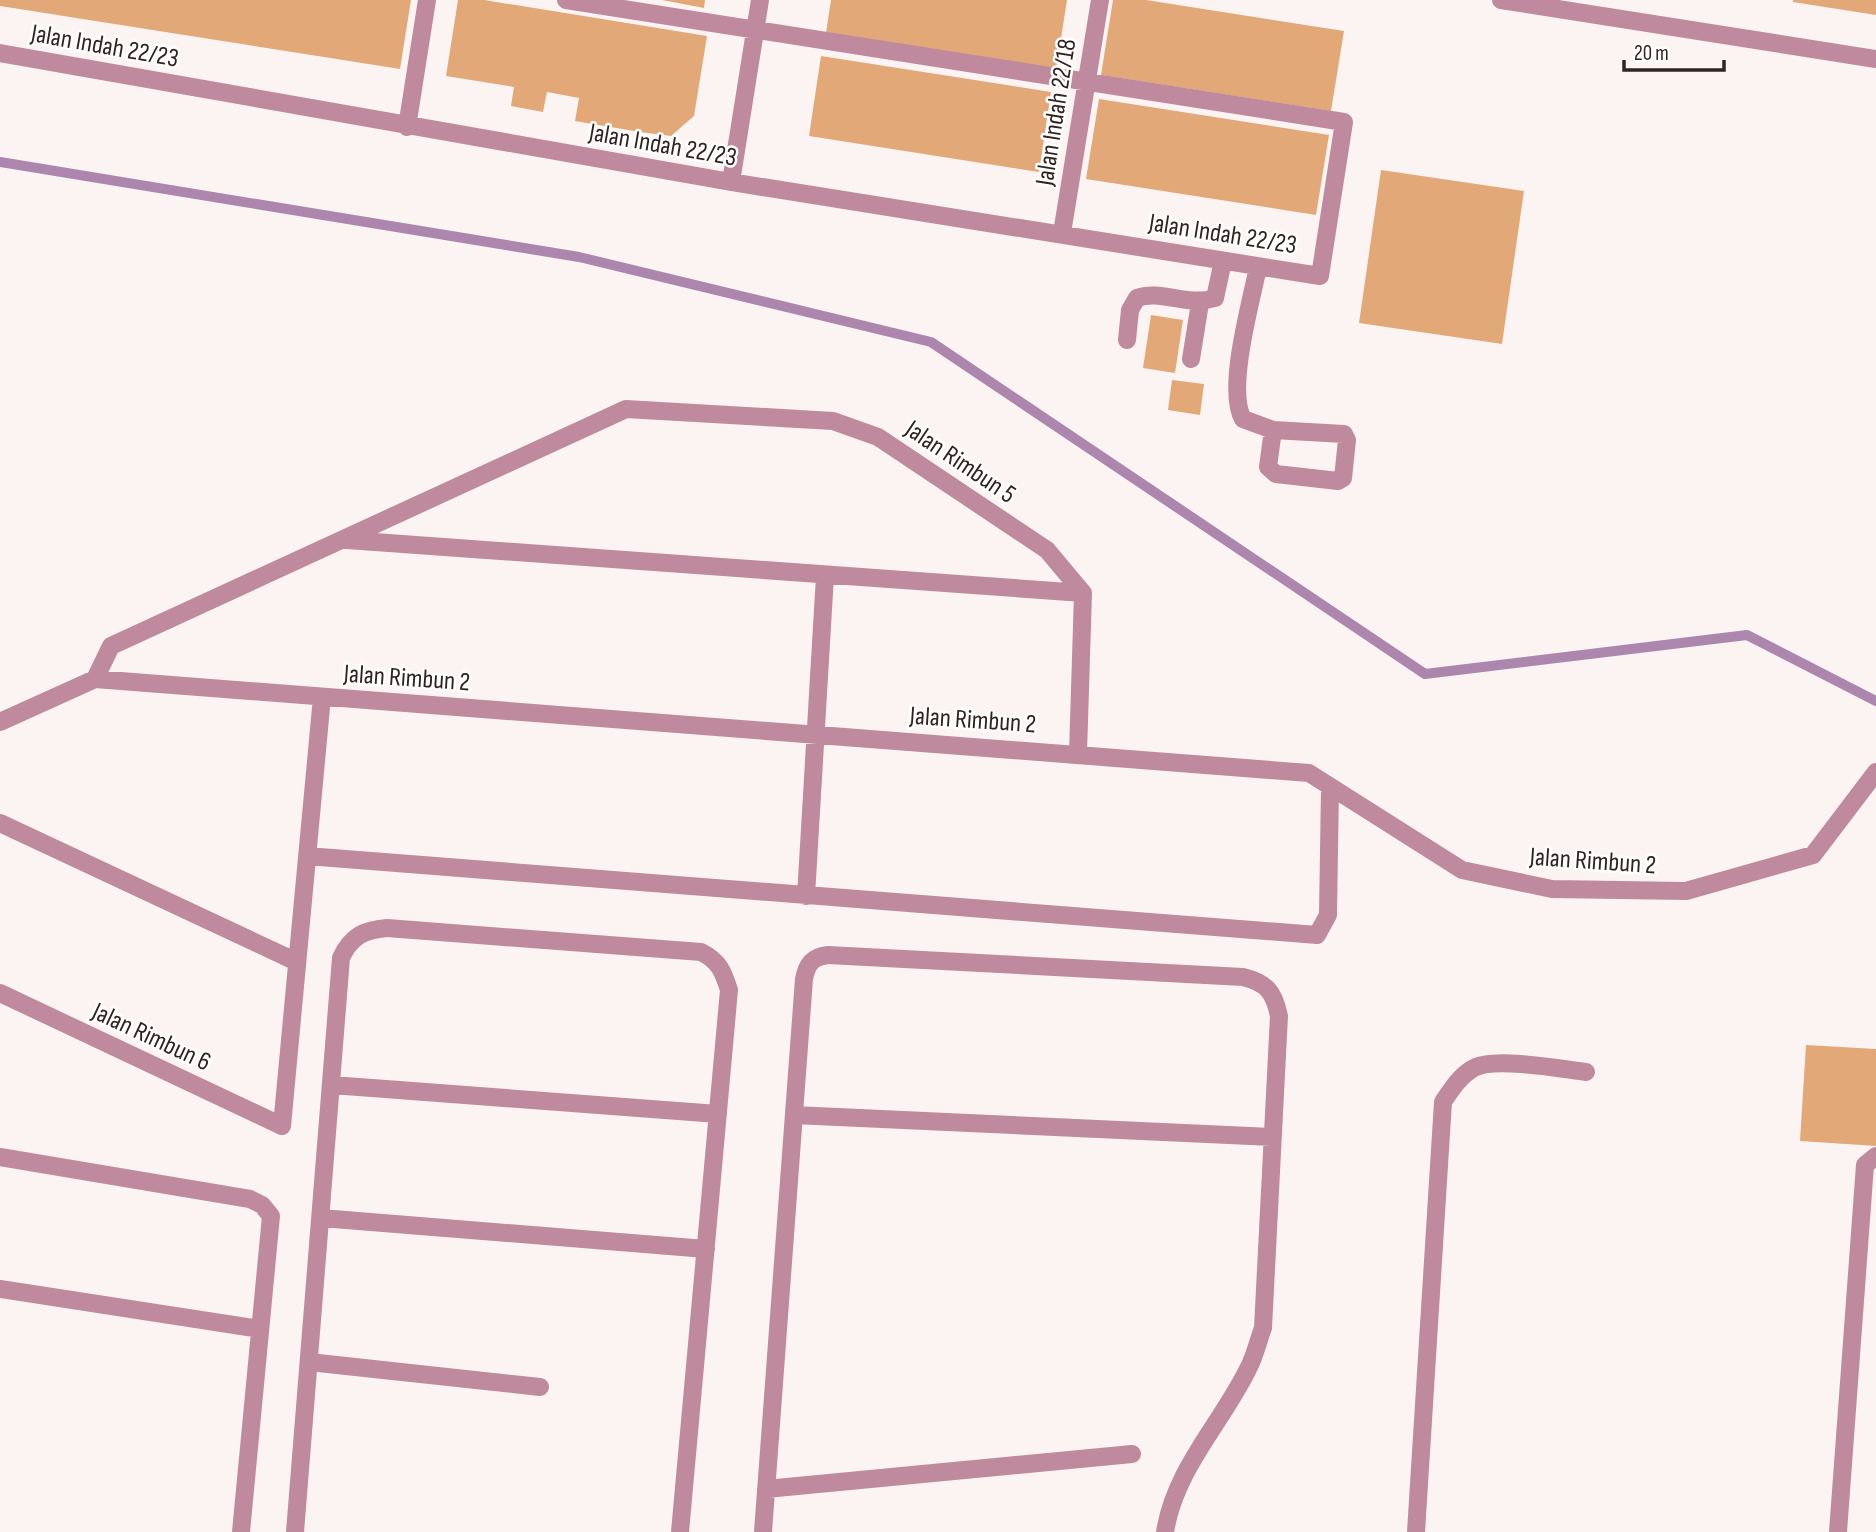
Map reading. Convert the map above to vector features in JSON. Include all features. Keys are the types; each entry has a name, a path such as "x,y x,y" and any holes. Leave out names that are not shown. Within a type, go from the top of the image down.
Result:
{"street":[{"path":"407,127 427,0"},
{"path":"566,0 1087,82"},
{"path":"731,182 760,0"},
{"name":"Jalan Indah 22/18","path":"1062,233 1100,0"},
{"path":"1500,0 1582,6 1876,59"},
{"name":"Jalan Indah 22/23","path":"0,53 407,127 731,182 1320,276 1344,122 1087,82"},
{"path":"1127,341 1130,310 1137,298 1147,295 1200,303 1214,298 1223,261"},
{"path":"1258,267 1239,375 1237,408 1243,419 1273,430 1344,434 1348,440 1343,478 1338,481 1276,474 1268,467 1273,430"},
{"path":"1191,359 1200,303"},
{"name":"Jalan Rimbun 5","path":"345,539 626,409 834,421 878,437 1047,550 1083,593"},
{"path":"95,679 111,646 345,539 1083,593 1078,754"},
{"path":"806,896 825,576"},
{"name":"Jalan Rimbun 2","path":"0,722 95,679 1310,774 1462,870 1552,889 1686,891 1813,855 1876,772"},
{"path":"0,823 297,962 322,697"},
{"path":"307,856 1317,935 1328,915 1330,788"},
{"path":"295,1532 341,958 348,943 366,930 387,928 701,952 714,959 723,970 729,990 680,1532"},
{"path":"763,1532 804,979 807,965 817,957 828,955 1243,977 1260,981 1274,994 1279,1016 1263,1328 1248,1369 1179,1485 1169,1507 1165,1532"},
{"name":"Jalan Rimbun 6","path":"0,993 282,1126 297,962"},
{"path":"1416,1532 1443,1102 1456,1083 1474,1067 1517,1063 1586,1072"},
{"path":"332,1085 718,1114"},
{"path":"794,1115 1272,1137"},
{"path":"1838,1532 1865,1165 1876,1156"},
{"path":"0,1157 250,1199 262,1205 271,1216 241,1532"},
{"path":"321,1218 705,1249"},
{"path":"0,1289 260,1329"},
{"path":"309,1362 540,1387"},
{"path":"766,1489 1132,1454"}],"building":[{"path":"0,0 411,0 400,69 0,6"},
{"path":"458,0 484,0 707,36 694,116 671,136 640,132 575,121 579,98 547,92 543,112 511,106 514,87 446,76"},
{"path":"662,0 705,0 704,8"},
{"path":"831,0 1067,0 1056,70 826,33"},
{"path":"1113,0 1146,0 1344,31 1331,111 1101,75"},
{"path":"1876,0 1876,15 1793,2"},
{"path":"821,56 1051,92 1039,172 809,136"},
{"path":"1099,99 1329,135 1316,215 1086,179"},
{"path":"1381,170 1524,191 1502,344 1359,323"},
{"path":"1151,315 1183,320 1175,373 1143,368"},
{"path":"1172,380 1204,384 1200,415 1168,410"},
{"path":"1806,1045 1876,1049 1876,1146 1800,1141"}],"waterway":[{"path":"0,162 579,257 931,342 1425,674 1747,635 1876,701"}]}
